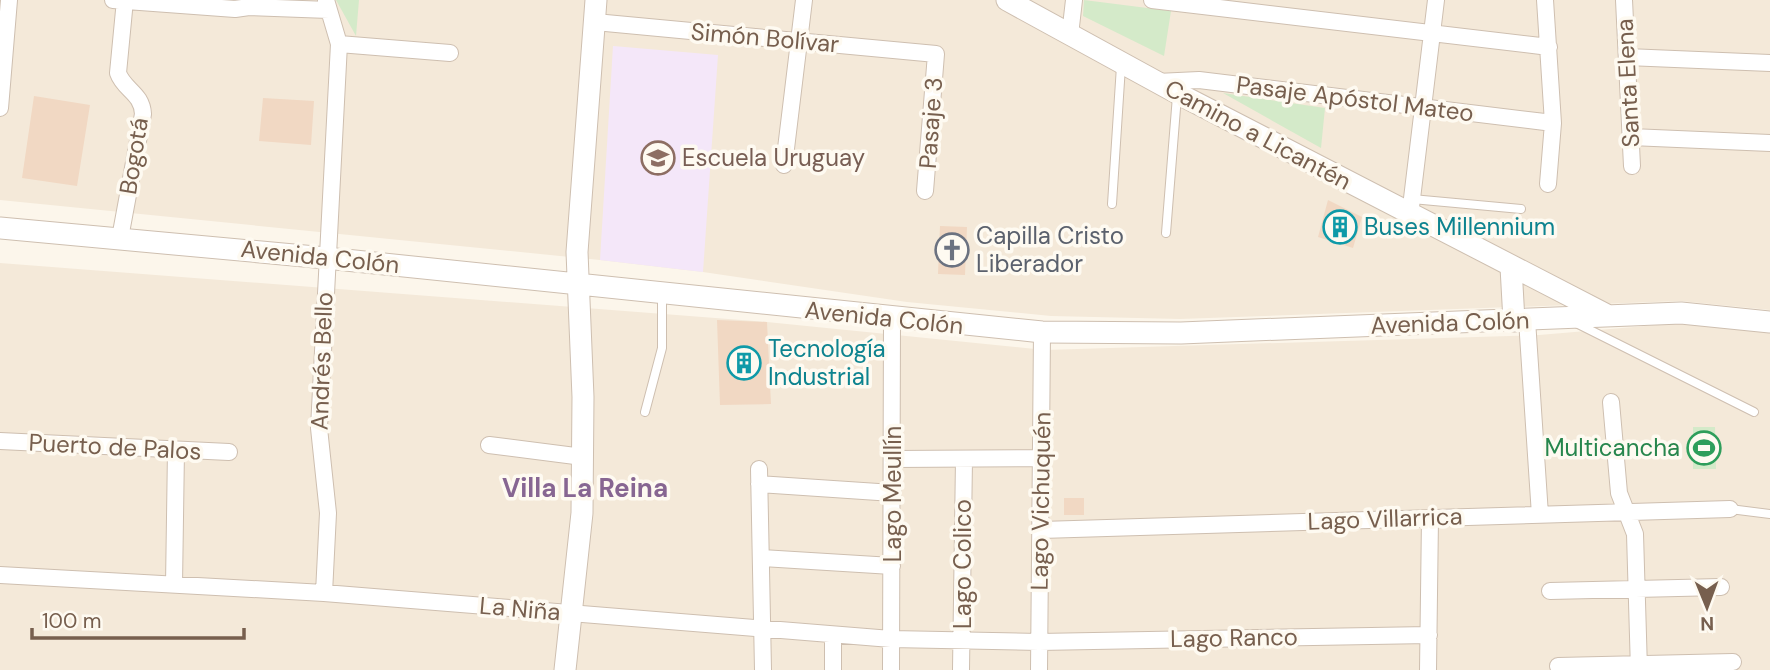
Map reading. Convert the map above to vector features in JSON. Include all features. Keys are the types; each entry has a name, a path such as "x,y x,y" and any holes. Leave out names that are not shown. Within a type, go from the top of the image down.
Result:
{"street":[{"path":"0,108 9,0"},
{"path":"121,0 235,9 328,5"},
{"name":"Bogotá","path":"120,238 143,114 138,96 123,83 118,73 121,0"},
{"path":"565,670 582,513 577,252 597,0"},
{"path":"784,165 804,0"},
{"name":"Camino a Licantén","path":"1007,0 1177,93 1411,207 1511,267 1607,315"},
{"path":"1070,35 1074,0"},
{"path":"1152,0 1549,47"},
{"path":"1411,207 1436,0"},
{"path":"1545,0 1553,122 1548,184"},
{"name":"Santa Elena","path":"1624,0 1632,166"},
{"name":"Andrés Bello","path":"324,593 328,513 319,428 339,44 328,5"},
{"name":"Simón Bolívar","path":"595,22 936,54"},
{"path":"339,44 450,53"},
{"name":"Pasaje 3","path":"925,191 936,54"},
{"path":"1627,57 1770,63"},
{"name":"Pasaje Apóstol Mateo","path":"1157,82 1199,80 1553,122"},
{"path":"1631,137 1770,143"},
{"name":"Avenida Colón","path":"0,228 326,258 892,319 1042,332 1181,334 1681,313 1770,323"},
{"path":"1511,267 1521,321 1540,515"},
{"name":"Lago Meullín","path":"891,670 892,319"},
{"name":"Lago Vichuquén","path":"1039,670 1042,332"},
{"path":"1611,402 1619,493 1636,534 1639,668"},
{"name":"Puerto de Palos","path":"0,441 229,452"},
{"path":"489,445 583,457"},
{"path":"174,585 176,450"},
{"path":"893,459 1042,458"},
{"name":"Lago Colico","path":"961,670 964,459"},
{"path":"763,670 759,477 893,493"},
{"name":"Lago Villarrica","path":"1041,530 1730,509"},
{"path":"1428,670 1430,518"},
{"path":"761,558 892,566"},
{"name":"La Niña","path":"0,575 324,593 763,627 833,636 1039,642"},
{"path":"1550,591 1721,587"},
{"name":"Lago Ranco","path":"1039,642 1429,635"},
{"path":"833,636 833,670"},
{"path":"1558,666 1639,668 1733,662"}],"lane":[{"path":"1112,204 1121,63"},
{"path":"1166,233 1177,93"},
{"path":"1411,207 1521,209"},
{"path":"645,412 662,348 662,293"},
{"path":"1567,318 1754,412"},
{"path":"1730,509 1770,514"}],"shaded area":[{"path":"0,0 1770,0 1770,310 1681,301 1180,319 1051,316 907,302 600,260 0,200"},
{"name":"Escuela Uruguay","path":"613,46 718,55 703,272 600,260"},
{"path":"0,263 767,322 1045,350 1539,335 1681,323 1770,333 1770,670 0,670"}],"green space":[{"path":"336,0 359,0 356,36"},
{"path":"1084,0 1171,11 1164,56 1083,16"},
{"path":"1223,93 1325,108 1321,148"},
{"name":"Multicancha","path":"1693,427 1715,427 1716,469 1693,469"}],"building":[{"path":"34,96 90,105 77,186 22,178"},
{"path":"263,98 314,101 311,145 259,141"},
{"name":"Buses Millennium","path":"1328,200 1362,217 1353,248 1318,237"},
{"name":"Capilla Cristo Liberador","path":"940,226 967,227 965,275 938,274"},
{"name":"Tecnología Industrial","path":"717,320 767,322 771,404 720,405"},
{"path":"1064,498 1084,498 1084,515 1064,515"}],"place":[{"name":"Escuela Uruguay","path":"658,158"},
{"name":"Buses Millennium","path":"1340,227"},
{"name":"Capilla Cristo Liberador","path":"952,250"},
{"name":"Tecnología Industrial","path":"744,363"},
{"name":"Multicancha","path":"1704,448"}],"district":[{"name":"Villa La Reina","path":"585,488"}]}
